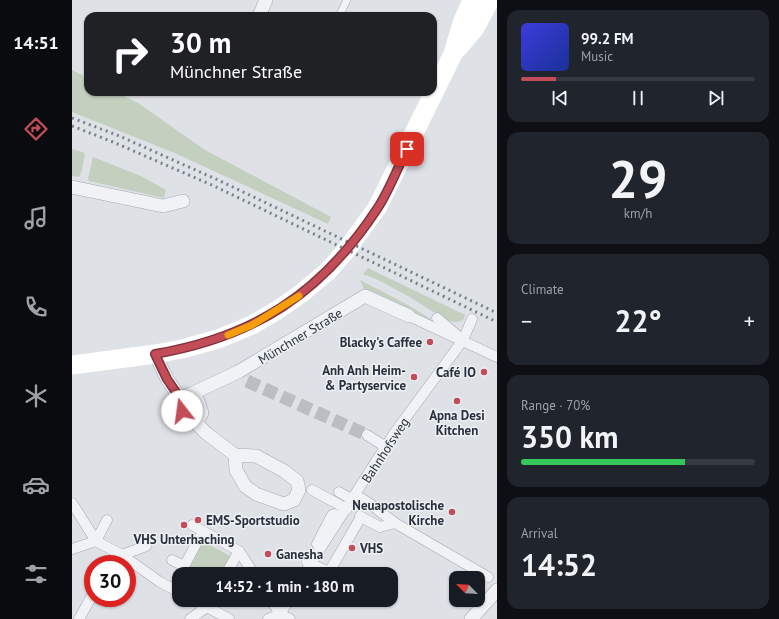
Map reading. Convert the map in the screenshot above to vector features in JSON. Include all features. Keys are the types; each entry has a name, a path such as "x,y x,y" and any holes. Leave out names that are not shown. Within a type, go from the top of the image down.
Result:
{"main road":[{"path":"437,88 454,54 462,23 472,0"},
{"path":"454,54 475,28 490,0"},
{"path":"72,365 155,354 182,349 218,339 252,325 302,293 328,271 344,253 377,208 433,96"}],"street":[{"path":"261,12 266,0"},
{"path":"72,187 163,206 183,201"},
{"name":"Münchner Straße","path":"186,396 242,376 365,296 409,316"},
{"path":"409,316 463,340 492,355"},
{"path":"437,318 463,340"},
{"name":"Bahnhofsweg","path":"308,567 335,532 340,512 354,498 386,447 463,340 473,323"},
{"path":"155,354 167,379 186,396 198,401 202,413 196,423"},
{"path":"186,396 182,411 187,419 196,423 235,455 256,456 284,471 298,481 299,490 294,500 284,504 256,494 245,486 236,470 235,455"},
{"path":"367,435 386,447"},
{"path":"312,490 340,512"},
{"path":"339,492 354,498 488,577"},
{"path":"354,498 360,514 380,527 395,523"},
{"path":"72,503 96,541 122,555 146,546"},
{"path":"310,563 329,572 335,532 360,514"},
{"path":"72,549 96,541 106,520"},
{"path":"192,525 237,548 249,567"},
{"path":"184,567 203,531"},
{"path":"229,567 237,548"},
{"path":"172,560 177,567"},
{"path":"136,565 172,588"},
{"path":"471,619 497,590"},
{"path":"79,619 86,607"},
{"path":"190,619 205,607"},
{"path":"213,607 229,619"},
{"path":"276,607 280,614 290,619"},
{"path":"268,619 280,614 284,607"}],"lane":[{"path":"341,12 347,0"}],"green space":[{"path":"72,70 84,76 84,96 124,96 138,103 205,150 331,217 328,224 177,154 72,112"},
{"path":"72,149 85,153 82,170 79,177 72,176"},
{"path":"93,157 141,176 166,190 164,198 89,181 88,179"},
{"path":"368,268 465,315 463,320 457,322 448,321 408,296 363,274"},
{"path":"360,280 431,319 430,320 372,292 365,291"},
{"path":"203,541 230,556 224,567 189,567"}],"tunnel":[{"path":"247,381 367,435"}],"railway":[{"path":"72,118 117,135 218,180 497,313"},
{"path":"72,126 113,142 214,186 497,322"}],"slow traffic":[{"path":"228,335 252,325 299,296"}],"place":[{"name":"Blacky's Caffee","path":"430,342"},
{"name":"Café IO","path":"484,372"},
{"name":"Anh Anh Heim- & Partyservice","path":"414,377"},
{"name":"Apna Desi Kitchen","path":"457,401"},
{"name":"Neuapostolische Kirche","path":"452,512"},
{"name":"EMS-Sportstudio","path":"198,520"},
{"name":"VHS Unterhaching","path":"184,525"},
{"name":"VHS","path":"352,548"},
{"name":"Ganesha","path":"268,554"}],"route":[{"path":"182,411 180,398 167,379 155,354 182,349 218,339 252,325 302,293 328,271 344,253 371,217 407,149"}]}
